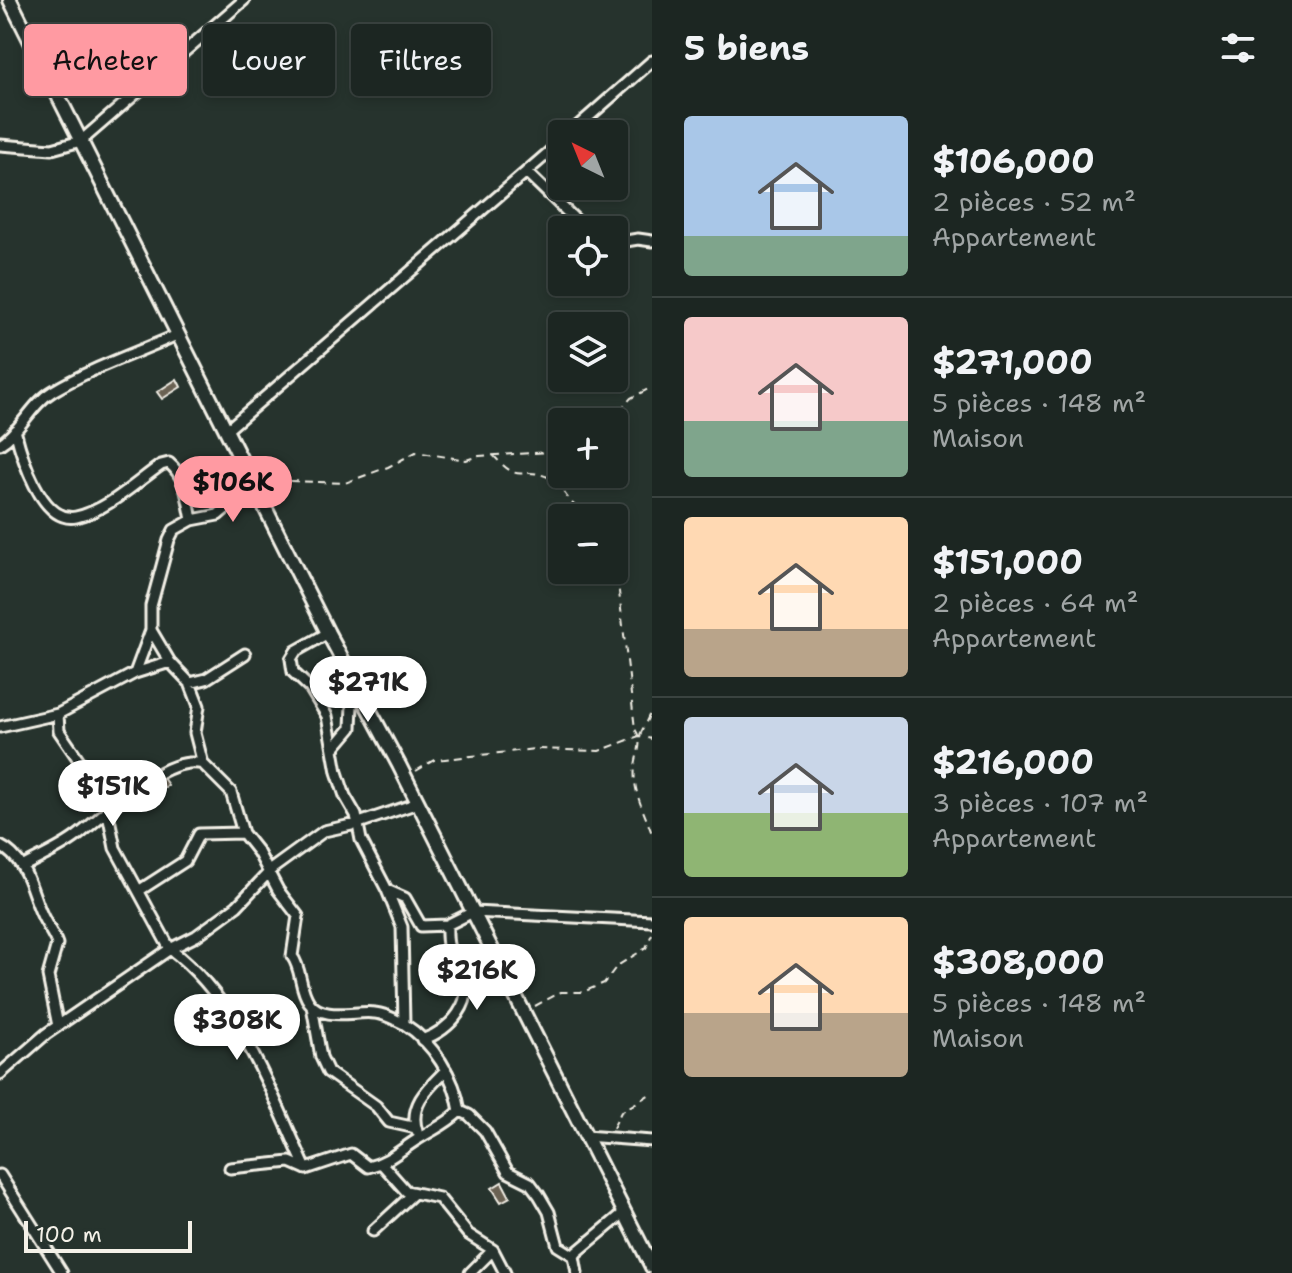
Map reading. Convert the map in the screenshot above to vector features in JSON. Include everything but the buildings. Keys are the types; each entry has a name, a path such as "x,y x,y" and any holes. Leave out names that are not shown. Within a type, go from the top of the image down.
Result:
{"main road":[{"path":"10,0 328,633 405,776 652,1267"}],"street":[{"path":"0,145 52,149 81,141 244,0"},
{"path":"585,120 652,61"},
{"path":"228,429 548,153"},
{"path":"526,172 572,216"},
{"path":"628,241 652,241"},
{"path":"0,444 52,391 99,366 179,334"},
{"path":"15,430 33,484 52,507 64,515 74,517 103,506 161,465 169,463 177,470 186,490 192,520"},
{"path":"135,673 151,630 151,606 174,530 192,520 218,515 254,484"},
{"path":"151,630 170,662 190,683 199,706 195,733 203,764"},
{"path":"328,633 296,651 291,659 293,672 310,688 327,716 337,772 356,815 358,834 402,927 404,1024"},
{"path":"190,683 206,679 245,654"},
{"path":"0,727 58,714 135,673 170,662"},
{"path":"334,748 351,728 353,679"},
{"path":"58,714 59,731 105,798 115,848 170,949 190,964 235,1025 267,1081 306,1169"},
{"path":"22,867 64,845 139,786 174,768 195,761 203,764 231,792 243,833 298,916 292,956 298,964 304,990 312,1006 319,1048 328,1072 376,1106 389,1122 418,1133"},
{"path":"0,1074 58,1026 237,906 254,892 268,872 324,831 356,824 418,803"},
{"path":"140,890 185,861 199,834 243,833"},
{"path":"0,846 10,851 22,867 43,919 57,944 48,976 58,1026"},
{"path":"387,890 405,898 421,926 447,925 473,912 652,921"},
{"path":"422,1040 450,1024 459,1014 466,993 462,968 448,951 447,925"},
{"path":"312,1006 336,1014 385,1014 404,1024 422,1040 446,1070 458,1094 460,1111"},
{"path":"418,1133 414,1114 418,1101 446,1070"},
{"path":"230,1168 290,1162 306,1169 351,1154 368,1167 382,1164 418,1133 442,1128 460,1111"},
{"path":"460,1111 469,1115 485,1131 508,1172 530,1183 549,1212 558,1246 574,1256"},
{"path":"585,1136 652,1141"},
{"path":"382,1164 394,1182 413,1194 439,1198 468,1234 493,1250 505,1273"},
{"path":"0,1175 62,1273"},
{"path":"373,1231 413,1194"},
{"path":"577,1273 574,1256 581,1247 625,1212"},
{"path":"470,1273 493,1250"}],"path":[{"path":"622,408 631,398 652,387"},
{"path":"254,484 266,478 345,483 374,473 416,452 454,460 548,452"},
{"path":"493,455 511,474 532,472 551,479 573,504"},
{"path":"618,584 635,729 639,736"},
{"path":"652,709 639,736 634,792 652,834"},
{"path":"405,776 434,760 535,749 599,751 639,736 652,739"},
{"path":"523,1012 561,992 583,992 604,983 617,966 646,948 652,934"},
{"path":"610,1139 621,1112 652,1093"}]}
